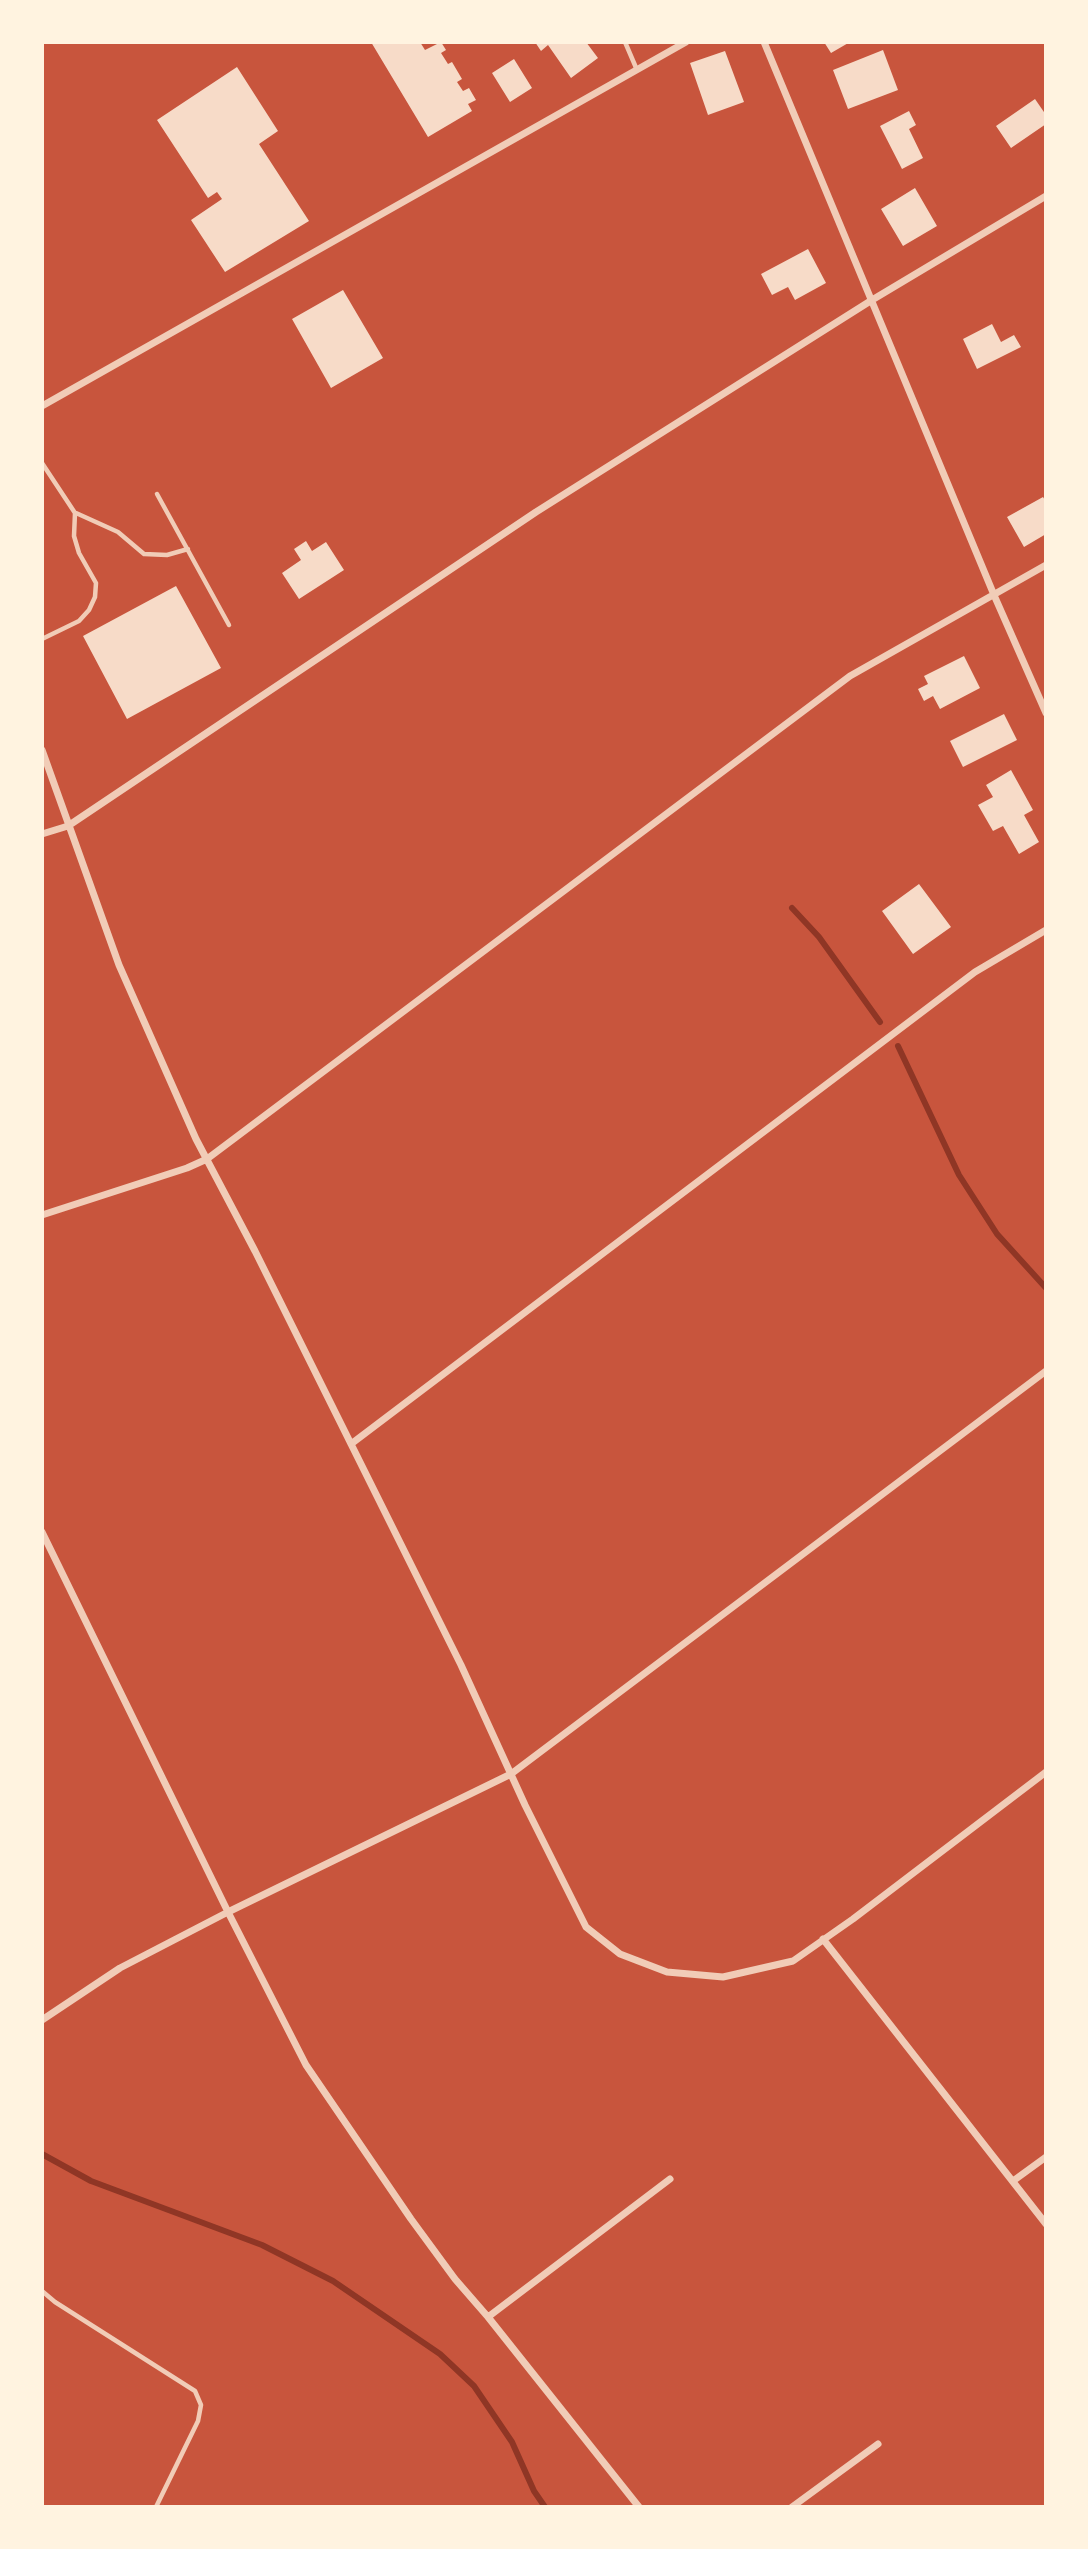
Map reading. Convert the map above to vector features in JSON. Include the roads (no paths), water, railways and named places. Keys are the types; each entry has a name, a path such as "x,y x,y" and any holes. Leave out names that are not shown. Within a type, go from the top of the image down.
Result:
{"street":[{"path":"42,406 686,42"},
{"path":"764,42 994,595 1046,713"},
{"path":"42,834 68,826 536,512 872,300 1046,197"},
{"path":"42,1215 207,1159 850,676 1046,565"},
{"path":"42,750 119,965 207,1159 461,1665 586,1927 620,1954 667,1972 723,1977 793,1961 1046,1772"},
{"path":"351,1444 975,972 1046,930"},
{"path":"42,2020 120,1968 228,1912 511,1774 1046,1371"},
{"path":"42,1532 228,1912 306,2064 455,2279 639,2507"},
{"path":"823,1940 1046,2224"},
{"path":"1013,2181 1046,2157"},
{"path":"488,2317 670,2179"},
{"path":"792,2507 878,2444"}],"lane":[{"path":"625,42 637,70"},
{"path":"42,463 75,513 118,532 144,554 167,555 188,548"},
{"path":"158,494 229,625"},
{"path":"42,639 79,621 89,610 95,597 96,583 79,553 74,536 75,513"},
{"path":"42,2291 195,2391 201,2405 198,2421 156,2507"}],"waterway":[{"path":"792,908 819,937 880,1022"},
{"path":"898,1046 959,1175 997,1234 1046,1288"},
{"path":"42,2154 91,2181 262,2245 333,2281 440,2354 474,2386 512,2442 534,2491 545,2507"}]}
